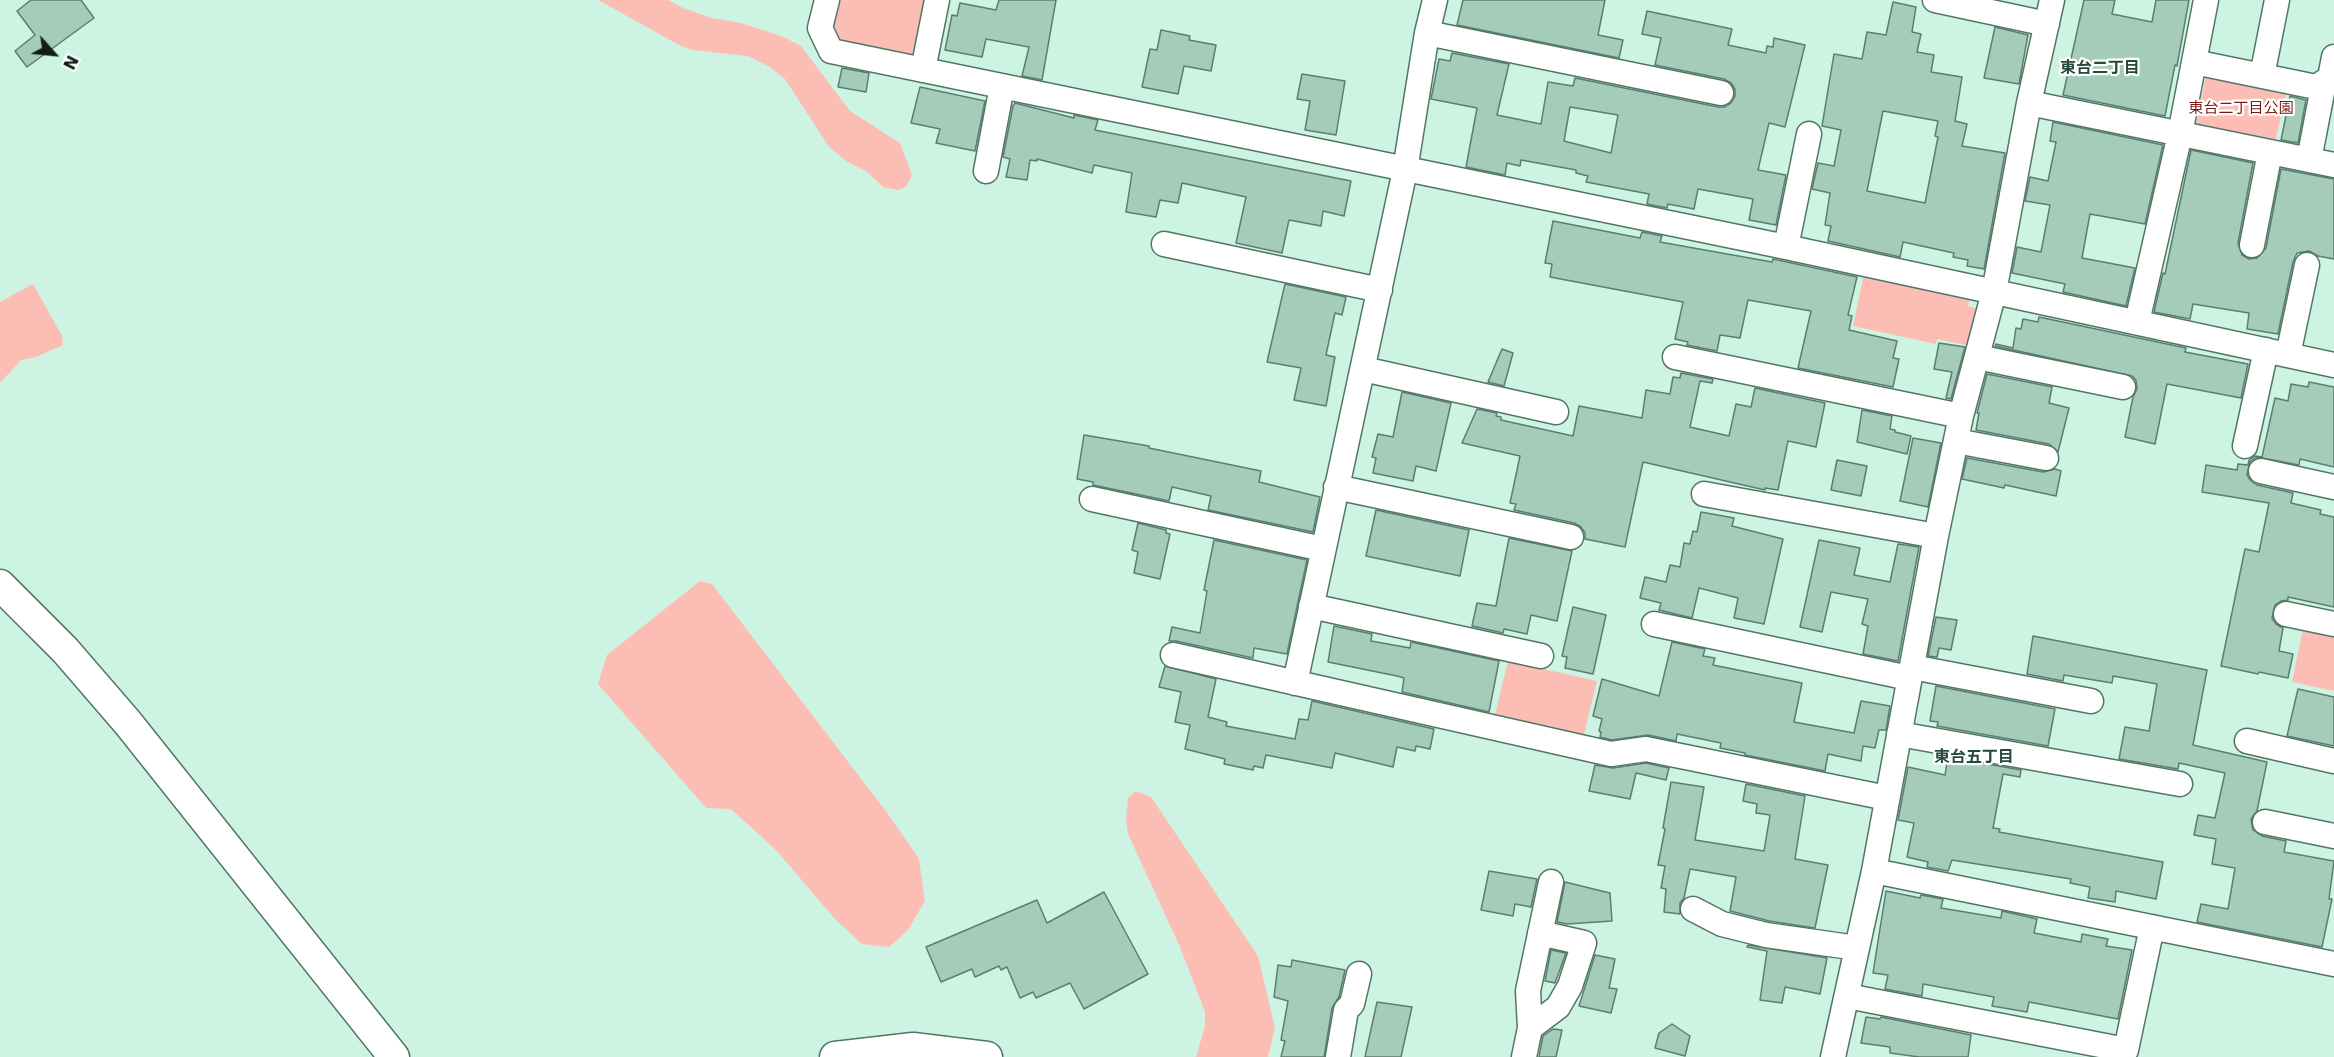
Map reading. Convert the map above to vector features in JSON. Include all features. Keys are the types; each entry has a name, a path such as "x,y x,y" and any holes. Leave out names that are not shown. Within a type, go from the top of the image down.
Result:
{"street":[{"path":"827,0 820,28 831,51 1786,247 2334,365"},
{"path":"923,70 937,0"},
{"path":"1295,683 1405,170 1427,33 1435,0"},
{"path":"1935,0 2047,24"},
{"path":"1833,1057 1874,871 1936,536 1961,416 1994,292 2029,103 2052,0"},
{"path":"2137,322 2180,134 2206,0"},
{"path":"2262,76 2277,0"},
{"path":"1427,33 1721,93"},
{"path":"2194,62 2316,87 2331,71"},
{"path":"2309,160 2331,71"},
{"path":"986,171 1002,86"},
{"path":"2029,103 2334,165"},
{"path":"1786,247 1809,134"},
{"path":"2252,245 2270,152"},
{"path":"1164,244 1380,290"},
{"path":"2245,446 2307,265"},
{"path":"1675,357 1961,416"},
{"path":"1977,357 2123,387"},
{"path":"1363,369 1556,412"},
{"path":"1956,441 2046,458"},
{"path":"2261,471 2334,487"},
{"path":"1336,487 1571,537"},
{"path":"1704,494 1936,536"},
{"path":"1092,500 1323,549"},
{"path":"0,585 65,650 128,723 394,1057"},
{"path":"1311,606 1541,656"},
{"path":"2286,614 2334,624"},
{"path":"1654,624 1910,673 2091,701"},
{"path":"1173,655 1611,754 1646,749 1887,798"},
{"path":"1899,734 2180,784"},
{"path":"2247,741 2334,761"},
{"path":"2265,822 2334,836"},
{"path":"1874,871 2334,964"},
{"path":"1524,1057 1530,1028 1528,991 1551,882"},
{"path":"1693,909 1722,924 1766,935 1857,948"},
{"path":"1847,996 2126,1050 2152,927"},
{"path":"1530,1028 1558,1007 1570,986 1584,943 1540,933"},
{"path":"1338,1057 1346,1011 1352,1004 1359,974"},
{"path":"835,1057 913,1048 987,1057"}],"green space":[{"path":"598,0 668,0 711,18 741,23 781,36 801,46 850,111 900,143 912,175 906,187 898,190 883,187 866,171 846,161 829,147 785,79 770,67 748,56 692,50 681,46"},
{"path":"837,0 929,0 917,63 839,46 833,26"},
{"name":"東台二丁目公園","path":"2207,72 2287,89 2274,147 2195,130"},
{"path":"1864,274 1970,297 1968,306 1978,309 1970,346 1937,339 1936,344 1853,326"},
{"path":"33,284 62,336 63,345 36,357 21,360 0,383 0,302"},
{"path":"700,581 712,584 891,818 919,859 925,901 908,930 889,947 862,944 835,919 776,850 731,809 706,808 598,684 607,655"},
{"path":"2304,624 2334,631 2334,691 2292,682"},
{"path":"1508,661 1597,681 1582,743 1493,723"},
{"path":"1136,791 1151,797 1258,956 1275,1028 1268,1057 1196,1057 1205,1026 1205,1012 1180,947 1128,834 1126,818 1128,798"}],"building":[{"path":"31,0 81,0 94,18 27,67 15,51 35,35 17,11"},
{"path":"999,0 1056,0 1042,80 1022,76 1029,47 986,39 982,57 945,50 952,15 957,16 960,3 996,10"},
{"path":"1463,0 1605,0 1598,35 1623,40 1619,58 1457,25"},
{"path":"2084,0 2115,0 2112,14 2152,22 2156,0 2189,0 2165,116 2063,95"},
{"path":"1893,2 1916,7 1912,32 1921,34 1917,52 1934,55 1931,72 1962,77 1955,121 1967,124 1962,146 2005,153 1984,269 1967,266 1968,260 1953,257 1954,253 1903,242 1900,257 1828,241 1831,226 1825,225 1830,193 1812,189 1818,163 1834,166 1841,130 1822,126 1834,54 1862,59 1867,32 1886,35","holes":["1883,111 1938,121 1935,136 1938,137 1925,203 1867,191"]},
{"path":"1647,11 1732,29 1728,45 1766,53 1767,46 1773,47 1774,38 1805,45 1785,127 1769,123 1758,170 1786,175 1776,225 1749,220 1753,199 1698,189 1694,209 1668,204 1667,208 1647,204 1649,194 1586,182 1588,176 1576,173 1576,170 1521,160 1520,166 1507,163 1505,175 1466,167 1477,108 1431,99 1439,59 1450,61 1452,53 1509,64 1497,115 1541,124 1548,82 1573,86 1575,78 1718,107 1725,107 1731,103 1735,96 1735,89 1724,79 1655,65 1661,38 1642,34","holes":["1570,107 1618,115 1611,153 1564,141"]},
{"path":"1995,27 2028,35 2019,84 1984,78"},
{"path":"1161,30 1190,36 1189,40 1216,45 1211,71 1184,66 1178,94 1142,87 1150,49 1157,50"},
{"path":"842,68 869,73 866,92 838,87"},
{"path":"1302,74 1345,81 1336,135 1305,130 1310,101 1297,99"},
{"path":"920,87 985,101 975,151 936,143 940,129 911,123"},
{"path":"2290,96 2306,100 2298,143 2281,140"},
{"path":"1015,103 1074,118 1074,115 1098,120 1095,130 1351,181 1344,216 1323,211 1321,226 1289,220 1282,253 1236,243 1246,197 1182,183 1178,203 1160,200 1156,217 1126,212 1132,173 1094,165 1092,173 1037,159 1037,161 1030,160 1027,180 1006,177 1010,159 1003,157"},
{"path":"2053,122 2163,145 2145,224 2090,214 2082,258 2135,268 2126,306 2063,292 2065,284 2012,273 2017,247 2041,252 2050,205 2025,201 2030,177 2048,181 2056,142 2050,141"},
{"path":"2191,150 2253,163 2238,243 2242,255 2249,259 2257,258 2266,248 2281,169 2334,179 2334,259 2318,256 2309,251 2297,253 2293,262 2278,334 2247,329 2249,313 2193,304 2190,319 2154,312 2163,273 2165,274"},
{"path":"1553,221 1640,238 1642,232 1662,236 1660,242 1772,262 1773,259 1857,277 1848,315 1852,316 1849,330 1897,341 1893,358 1899,359 1893,387 1798,368 1811,311 1748,300 1740,338 1720,335 1717,351 1687,345 1688,342 1675,339 1683,302 1550,277 1552,264 1545,263"},
{"path":"1285,284 1346,297 1342,315 1335,313 1326,355 1335,357 1326,406 1294,400 1301,368 1267,362"},
{"path":"2039,317 2186,348 2185,352 2248,364 2241,398 2167,384 2155,444 2125,437 2133,397 2137,389 2136,380 2132,376 1995,346 1996,344 2013,348 2016,328 2021,329 2023,319 2038,322"},
{"path":"1939,343 1965,347 1951,399 1946,398 1952,372 1934,369"},
{"path":"1502,349 1513,353 1504,386 1488,382"},
{"path":"1681,373 1713,379 1712,383 1700,381 1690,427 1729,436 1736,404 1751,407 1755,388 1825,403 1816,447 1788,441 1778,490 1765,488 1765,490 1643,462 1625,547 1585,539 1585,533 1581,527 1574,523 1514,510 1516,504 1510,503 1520,456 1462,443 1477,409 1497,413 1496,416 1501,417 1501,420 1573,436 1579,406 1642,418 1646,390 1670,394 1673,377 1680,378"},
{"path":"1987,374 2052,387 2049,403 2069,408 2058,452 2049,444 1976,430 1979,413 1977,413"},
{"path":"2309,382 2334,387 2334,467 2300,459 2299,465 2257,457 2250,462 2247,475 2257,485 2293,493 2291,503 2321,510 2320,514 2334,517 2334,607 2288,597 2288,600 2275,605 2272,618 2283,628 2279,651 2293,654 2288,678 2221,666 2245,549 2259,552 2269,503 2202,492 2206,465 2237,470 2238,464 2248,465 2249,460 2255,456 2262,457 2275,398 2288,401 2291,384 2308,387"},
{"path":"1402,392 1451,403 1436,471 1416,466 1413,481 1373,473 1376,458 1372,457 1378,434 1393,437"},
{"path":"1862,410 1892,416 1890,429 1911,436 1907,454 1857,442"},
{"path":"1084,435 1149,446 1149,448 1261,471 1259,482 1320,497 1313,532 1208,510 1211,496 1172,487 1169,501 1093,485 1093,482 1077,479"},
{"path":"1913,438 1941,443 1928,507 1900,501"},
{"path":"1967,458 2043,472 2055,469 2061,471 2056,496 1962,479"},
{"path":"1837,460 1867,466 1861,496 1831,490"},
{"path":"1376,510 1469,530 1460,576 1366,556"},
{"path":"1701,512 1734,518 1732,526 1783,539 1764,624 1734,618 1738,598 1699,588 1692,618 1659,610 1661,603 1640,598 1645,577 1666,582 1670,565 1680,567 1684,543 1690,544 1693,531 1697,532"},
{"path":"1138,523 1166,530 1166,533 1170,534 1160,579 1134,573 1138,552 1132,550"},
{"path":"1509,538 1572,551 1557,621 1531,615 1527,634 1504,629 1503,633 1472,626 1477,603 1496,606"},
{"path":"1214,540 1307,560 1287,654 1254,648 1253,658 1169,641 1172,627 1200,633 1207,591 1204,590"},
{"path":"1819,540 1860,548 1854,575 1890,582 1898,544 1919,547 1898,661 1863,654 1868,626 1862,624 1868,599 1831,592 1822,632 1800,627"},
{"path":"1573,607 1606,615 1593,674 1565,668 1567,657 1562,656"},
{"path":"1936,617 1957,620 1951,650 1939,648 1937,657 1928,656"},
{"path":"1334,626 1372,634 1371,641 1410,648 1411,642 1499,661 1489,712 1402,692 1404,678 1328,662"},
{"path":"2033,636 2207,670 2193,745 2267,762 2257,811 2251,819 2253,830 2262,836 2286,841 2284,852 2334,861 2329,899 2332,899 2322,947 2197,922 2201,904 2228,909 2235,868 2212,864 2216,839 2194,835 2198,815 2215,818 2225,773 2179,763 2178,769 2119,759 2125,727 2149,731 2157,684 2113,676 2112,683 2064,675 2063,681 2027,674"},
{"path":"1672,642 1705,649 1703,656 1715,658 1713,665 1802,683 1794,722 1854,733 1861,701 1890,706 1886,730 1879,730 1875,748 1863,746 1861,761 1828,754 1825,771 1745,755 1745,753 1720,748 1721,743 1677,734 1676,741 1648,735 1612,740 1600,737 1602,719 1593,716 1602,679 1659,696"},
{"path":"1165,666 1216,679 1208,717 1227,722 1226,726 1295,739 1299,719 1308,720 1312,701 1434,729 1430,749 1416,746 1415,751 1397,747 1393,767 1335,753 1332,768 1266,755 1263,768 1254,766 1253,770 1224,764 1225,759 1185,749 1190,725 1175,722 1181,692 1159,687"},
{"path":"1936,686 2055,709 2048,746 1937,726 1938,722 1930,721"},
{"path":"2298,689 2334,697 2334,746 2287,736"},
{"path":"1948,757 2021,770 2020,777 2003,774 1993,828 2000,829 1999,832 2163,862 2156,899 2116,891 2115,902 2088,898 2090,887 2070,883 2071,879 1952,860 1948,871 1927,867 1928,862 1907,857 1914,823 1898,820 1908,767 1945,775"},
{"path":"1646,763 1669,768 1666,780 1636,773 1630,799 1589,791 1595,765 1613,768"},
{"path":"1671,782 1704,787 1695,840 1764,851 1770,815 1756,813 1757,804 1743,801 1746,784 1805,796 1795,859 1828,865 1815,928 1769,921 1730,911 1736,877 1690,869 1684,898 1680,903 1680,914 1664,912 1666,889 1661,888 1665,866 1658,865"},
{"path":"1489,871 1537,879 1531,907 1515,904 1513,916 1481,910"},
{"path":"1565,882 1610,893 1612,921 1567,924 1557,922"},
{"path":"1886,891 1920,898 1921,895 1943,899 1941,908 2001,918 2002,911 2037,919 2034,933 2081,942 2082,934 2108,939 2106,946 2132,950 2118,1019 2029,1002 2027,1012 1992,1006 1994,997 1923,984 1922,996 1885,989 1888,975 1873,973"},
{"path":"1104,892 1148,974 1084,1009 1070,983 1036,998 1033,992 1020,998 1007,967 1001,970 999,966 975,977 972,969 941,982 926,947 1037,900 1047,923"},
{"path":"1748,945 1827,958 1820,994 1785,987 1782,1003 1760,1000 1767,951 1747,947"},
{"path":"1551,950 1566,953 1555,983 1545,981"},
{"path":"1595,955 1615,959 1609,988 1617,989 1611,1013 1579,1006"},
{"path":"1292,960 1345,970 1339,997 1332,1008 1324,1057 1281,1057 1285,1041 1281,1040 1288,1001 1274,997 1278,965 1291,967"},
{"path":"1377,1002 1412,1007 1401,1057 1365,1057"},
{"path":"1866,1017 1880,1019 1881,1017 1971,1035 1968,1057 1919,1057 1890,1053 1890,1047 1861,1043"},
{"path":"1672,1024 1690,1036 1685,1056 1655,1048 1659,1033"},
{"path":"1553,1029 1562,1030 1556,1057 1539,1057 1543,1036"}],"district":[{"name":"東台二丁目","path":"2100,69"},
{"name":"東台五丁目","path":"1974,758"}]}
